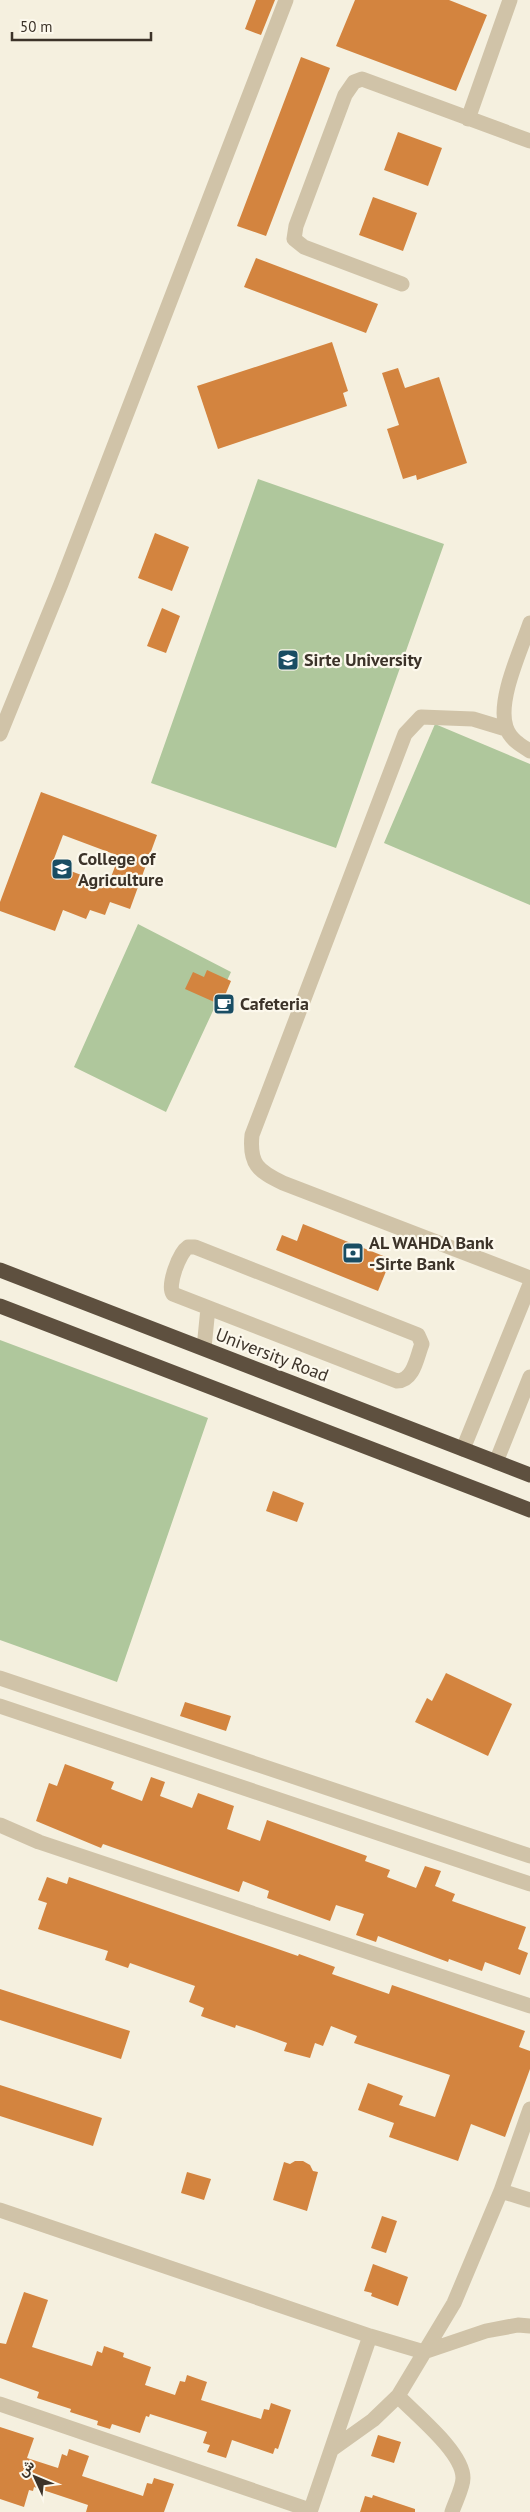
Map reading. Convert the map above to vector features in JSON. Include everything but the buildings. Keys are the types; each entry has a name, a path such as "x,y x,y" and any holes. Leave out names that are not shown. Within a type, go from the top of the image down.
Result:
{"highway":[{"name":"University Road","path":"0,1270 530,1475"},
{"path":"0,1306 530,1510"}],"street":[{"path":"0,734 65,575 286,0"},
{"path":"468,119 510,0"},
{"path":"402,284 304,247 294,239 294,233 345,95 354,82 362,79 530,142"},
{"path":"530,622 502,713 506,729 516,742 530,751"},
{"path":"506,729 473,720 420,717 405,734 252,1135 250,1151 256,1166 283,1183 530,1278"},
{"path":"195,1247 418,1335 422,1344 410,1376 398,1381 208,1308 176,1296 169,1288 183,1252 188,1248 195,1247"},
{"path":"463,1449 530,1284"},
{"path":"204,1348 208,1308"},
{"path":"496,1462 530,1377"},
{"path":"0,1678 530,1856"},
{"path":"0,1706 530,1884"},
{"path":"0,1825 39,1842 530,2006"},
{"path":"331,2450 373,2420 398,2396 454,2303 501,2191 530,2109"},
{"path":"501,2191 530,2200"},
{"path":"0,2210 370,2336 424,2352 486,2331 518,2325 530,2326"},
{"path":"0,2404 310,2511 370,2336"},
{"path":"398,2396 449,2448 459,2462 463,2479 452,2512"}],"green space":[{"path":"258,479 444,544 336,848 151,783"},
{"path":"435,724 530,764 530,905 384,843"},
{"path":"138,924 231,972 166,1112 74,1067"},
{"path":"0,1340 208,1418 117,1682 0,1640"}],"place":[{"name":"Sirte University","path":"288,660"},
{"name":"College of Agriculture","path":"62,869"},
{"name":"Cafeteria","path":"224,1004"},
{"name":"AL WAHDA Bank -Sirte Bank","path":"353,1253"}]}
